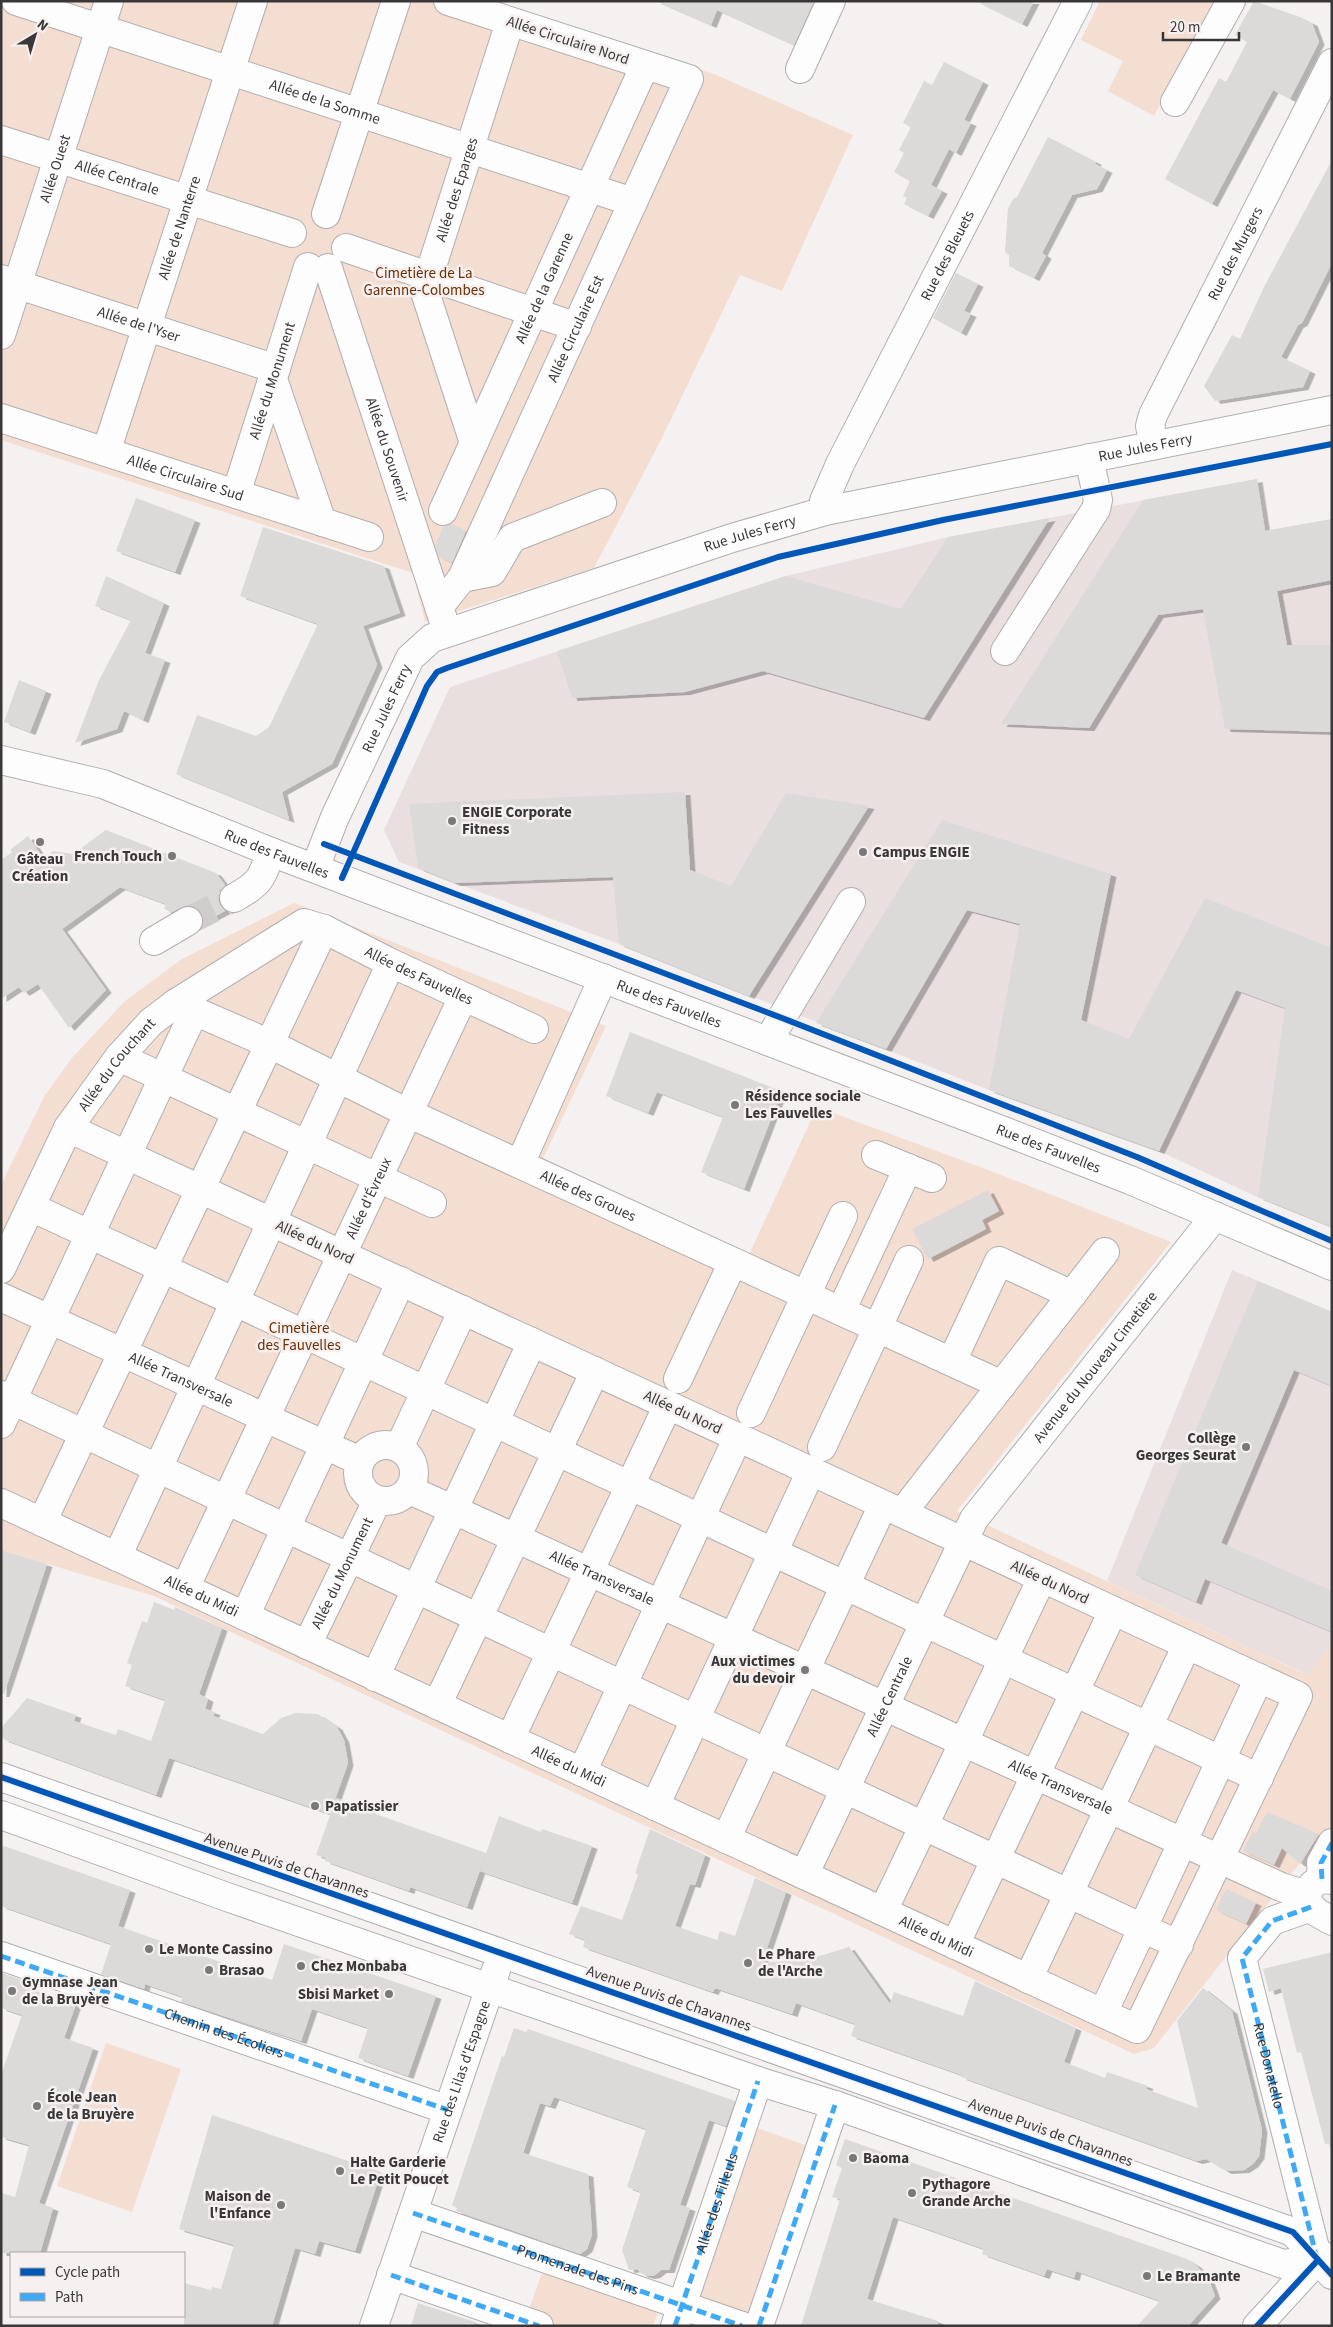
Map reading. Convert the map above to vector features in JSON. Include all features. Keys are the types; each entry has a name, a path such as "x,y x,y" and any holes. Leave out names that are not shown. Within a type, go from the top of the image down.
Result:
{"street":[{"name":"Allée de la Somme","path":"16,1 633,202"},
{"name":"Allée Ouest","path":"1,335 9,282 58,158 109,1"},
{"name":"Allée de Nanterre","path":"106,452 253,1"},
{"path":"326,214 361,113 396,1"},
{"name":"Allée Circulaire Nord","path":"448,1 689,79"},
{"path":"800,69 831,1"},
{"name":"Rue des Bleuets","path":"825,511 824,501 840,464 1078,1"},
{"path":"1175,102 1231,1"},
{"name":"Allée des Eparges","path":"474,443 425,292 428,276 510,22"},
{"name":"Rue des Murgers","path":"1154,444 1150,426 1153,415 1332,63"},
{"name":"Allée de la Garenne","path":"443,511 645,65"},
{"name":"Allée Circulaire Est","path":"439,607 462,578 689,79"},
{"name":"Allée Centrale","path":"1,140 292,233"},
{"path":"315,213 326,214 336,219 343,227 346,237 346,248 342,256 318,268 300,262 293,254 291,244 292,233 305,216 315,213"},
{"path":"346,248 577,326"},
{"name":"Allée du Monument","path":"236,494 275,374 318,268"},
{"name":"Allée du Souvenir","path":"318,268 449,632"},
{"name":"Allée de l'Yser","path":"9,282 147,325 275,374"},
{"path":"275,374 322,522"},
{"name":"Rue Jules Ferry","path":"315,868 335,817 410,658 432,638 732,538 825,511 1332,410"},
{"name":"Allée Circulaire Sud","path":"1,418 370,537"},
{"path":"1005,651 1096,509 1098,500 1089,458"},
{"path":"462,578 492,572 512,538 602,503"},
{"name":"Rue des Fauvelles","path":"1,760 103,784 271,852 996,1128 1215,1216 1332,1266"},
{"path":"234,898 253,888 261,879 271,852"},
{"path":"768,1041 851,902"},
{"path":"154,941 188,922"},
{"path":"42,1522 270,1044 314,926"},
{"name":"Allée des Fauvelles","path":"314,926 462,997 534,1029"},
{"name":"Allée du Couchant","path":"1,1269 68,1128 118,1057 151,1022 185,1007 314,926"},
{"path":"117,1557 391,963"},
{"path":"520,1164 602,978"},
{"name":"Allée d'Évreux","path":"185,1588 462,997"},
{"path":"31,1207 90,1234 163,1268 234,1302 425,1390 700,1519 773,1552 1003,1660 1148,1726 1220,1761 1259,1778 1178,1944 84,1434 5,1406 50,1320 90,1234 163,1078 185,1007"},
{"name":"Allée des Groues","path":"185,1007 270,1044 408,1113 1002,1385"},
{"path":"118,1057 432,1203"},
{"name":"Allée du Nord","path":"68,1128 738,1437 816,1459 892,1509 969,1530 1042,1578 1298,1696 1259,1778"},
{"path":"842,1311 920,1173 876,1155"},
{"path":"751,1413 843,1216"},
{"name":"Avenue du Nouveau Cimetière","path":"969,1530 1215,1216"},
{"path":"726,1839 845,1586 892,1509 1002,1385 1105,1252"},
{"path":"654,1806 734,1637 876,1327 909,1260"},
{"path":"952,1361 999,1261 1072,1295"},
{"path":"678,1379 733,1262"},
{"path":"245,1616 401,1281"},
{"name":"Allée Transversale","path":"1,1297 360,1461"},
{"path":"399,1448 463,1310"},
{"path":"375,1677 532,1342"},
{"path":"437,1705 595,1371"},
{"path":"510,1739 668,1405"},
{"path":"582,1772 738,1437"},
{"path":"388,1445 399,1448 411,1458 414,1466 415,1474 410,1490 395,1500 377,1501 368,1496 358,1480 360,1461 367,1452 377,1446 388,1445"},
{"name":"Allée Transversale","path":"410,1490 1281,1887 1321,1896"},
{"name":"Allée du Monument","path":"307,1645 377,1501"},
{"name":"Allée du Midi","path":"1,1503 1137,2029 1178,1944"},
{"name":"Allée Centrale","path":"804,1875 969,1530"},
{"path":"883,1912 1042,1578"},
{"path":"955,1945 1114,1611"},
{"path":"1028,1979 1187,1645"},
{"path":"1103,2013 1259,1678"},
{"name":"Avenue Puvis de Chavannes","path":"1,1777 502,1954 881,2085 1293,2232 1327,2259"},
{"path":"1,1815 226,1897 758,2081 835,2105 1283,2264 1327,2259"},
{"path":"1321,1896 1321,1863 1332,1843"},
{"name":"Rue Donatello","path":"1321,1896 1272,1921 1242,1958 1327,2259"},
{"name":"Rue des Lilas d'Espagne","path":"374,2326 502,1954"},
{"name":"Chemin des Écoliers","path":"1,1956 448,2110"},
{"name":"Allée des Tilleuls","path":"678,2316 758,2081"},
{"path":"759,2326 835,2105"},
{"name":"Promenade des Pins","path":"413,2213 678,2316 742,2326"},
{"path":"1257,2326 1327,2259"},
{"path":"391,2275 539,2326"}],"shaded area":[{"name":"Campus ENGIE","path":"1257,479 1265,531 1332,519 1332,1227 1257,1197 1159,1151 989,1090 619,944 399,862 384,830 450,687 786,576 948,537"},
{"name":"Collège Georges Seurat","path":"1232,1270 1332,1312 1332,1643 1308,1675 1107,1581"}],"green space":[{"name":"Cimetière de La Garenne-Colombes","path":"1,1 496,1 714,74 853,135 782,291 740,275 662,438 594,568 425,622 413,573 1,440"},
{"path":"1100,1 1214,1 1154,116 1108,91 1123,61 1081,40"},
{"name":"Cimetière des Fauvelles","path":"294,903 606,1026 541,1163 748,1257 817,1107 991,1171 1171,1242 957,1511 1307,1675 1332,1643 1332,1846 1319,1839 1154,2048 1134,2054 154,1596 1,1550 1,1185 45,1095 72,1058 125,1001 182,959"},
{"path":"106,2043 181,2069 132,2212 57,2186"},
{"path":"751,2126 808,2146 750,2319 692,2299"},
{"path":"547,2259 663,2299 653,2326 539,2326 525,2321"}],"building":[{"path":"656,1 814,1 794,45 717,10 711,25"},
{"path":"976,1 1034,1 1022,24"},
{"path":"1254,1 1312,23 1319,42 1290,99 1273,90 1212,204 1165,179 1219,78 1226,82 1247,42 1235,35"},
{"path":"944,62 983,82 964,120 971,123 956,153 949,149 931,185 942,191 928,216 904,204 907,198 903,196 910,181 894,172 904,153 899,150 911,127 903,123 924,81 932,85"},
{"path":"1048,137 1096,162 1095,164 1107,170 1097,189 1072,195 1042,253 1046,256 1034,278 1009,266 1009,255 1005,252 1008,208 1014,198 1017,197"},
{"path":"1332,160 1332,263 1302,323 1298,325 1281,357 1310,371 1303,387 1215,401 1204,386 1232,335 1240,339 1265,285"},
{"path":"956,273 978,284 964,311 971,314 961,333 933,318"},
{"path":"1257,479 1265,531 1332,519 1332,580 1277,591 1287,645 1332,645 1332,732 1225,729 1203,609 1158,615 1089,728 1001,724 1143,500"},
{"path":"136,498 195,520 175,572 116,551"},
{"path":"1050,518 924,718 763,671 685,692 572,698 557,651 786,576 901,609 948,537"},
{"path":"451,524 466,531 452,563 439,557 435,546 444,526"},
{"path":"263,527 384,566 400,613 363,626 377,665 332,764 282,792 289,820 176,774 197,715 256,736 269,727 318,624 240,596"},
{"path":"106,576 164,603 145,653 165,660 143,720 124,711 117,729 75,743 99,680 131,620 95,606"},
{"path":"19,680 46,691 30,732 4,722"},
{"path":"685,792 690,870 731,886 786,793 869,806 749,996 619,944 613,877 455,883 418,868 409,804"},
{"path":"942,820 1111,874 1081,1020 1129,1039 1205,898 1332,948 1332,1227 1258,1197 1285,1008 1236,990 1159,1151 989,1090 1020,924 967,910 886,1049 816,1023"},
{"path":"106,830 216,873 225,885 220,891 218,899 225,911 204,922 202,914 195,907 187,905 172,912 164,909 166,904 120,887 62,929 106,990 69,1028 38,984 24,993 19,987 1,999 1,860 28,836 43,858 53,851 73,854"},
{"name":"Résidence sociale Les Fauvelles","path":"630,1032 779,1090 777,1097 779,1098 744,1189 701,1172 723,1117 657,1092 648,1113 606,1096"},
{"path":"988,1190 999,1211 982,1220 986,1229 928,1259 912,1229"},
{"path":"1258,1281 1332,1312 1332,1386 1294,1370 1221,1543 1332,1591 1332,1632 1205,1579 1196,1602 1135,1575"},
{"path":"1,1550 47,1564 4,1694 1,1694"},
{"path":"154,1602 174,1610 175,1607 222,1628 199,1694 208,1699 205,1709 215,1712 213,1716 263,1734 281,1718 295,1713 318,1714 337,1727 344,1740 348,1763 330,1814 169,1758 156,1795 3,1739 1,1735 3,1726 27,1698 76,1715 74,1721 116,1735 118,1729 151,1741 165,1700 125,1686 132,1665 127,1663 142,1621 147,1623"},
{"path":"336,1798 486,1853 467,1907 410,1887 409,1891 325,1861 326,1858 316,1855"},
{"path":"1267,1812 1319,1834 1300,1864 1282,1848 1274,1865 1243,1851 1253,1831 1256,1833"},
{"path":"499,1816 541,1832 542,1829 592,1846 572,1903 480,1871"},
{"path":"650,1829 705,1855 695,1885 690,1884 675,1926 717,1940 720,1931 735,1936 755,1878 786,1892 762,1963 813,1958 849,1947 890,2004 894,1992 963,2016 975,1981 1076,2028 1064,2062 1105,2078 1107,2072 1148,2086 1146,2089 1198,2108 1177,2021 1203,1988 1232,2011 1262,2130 1259,2156 1253,2164 1244,2170 1226,2171 1206,2159 1197,2161 851,2036 855,2024 796,2003 792,2014 715,1988 713,1992 583,1947 585,1940 569,1934 581,1906 622,1920 638,1875 635,1873"},
{"path":"1,1845 130,1890 118,1926 272,1980 284,1944 436,1996 408,2076 358,2058 368,2028 312,2009 301,2041 181,2002 183,1997 145,1984 144,1989 101,1974 111,1944 1,1906"},
{"path":"1226,1889 1256,1903 1246,1924 1216,1910"},
{"path":"1332,1952 1332,2143 1325,2144 1301,2052 1297,2053 1281,1988 1269,1992 1263,1969"},
{"name":"École Jean de la Bruyère","path":"1,1973 26,1981 24,1987 76,2004 64,2038 93,2048 39,2203 53,2208 40,2252 1,2253 1,2193 15,2197 29,2145 1,2137 1,2075 22,2015 1,2008"},
{"path":"514,2028 526,2032 528,2029 735,2101 726,2126 709,2120 680,2205 690,2208 669,2270 661,2270 655,2275 649,2276 642,2274 637,2269 629,2270 622,2250 641,2192 627,2187 646,2129 554,2097 550,2106 540,2103 523,2153 588,2174 592,2234 587,2249 580,2254 456,2211 457,2208 452,2205 502,2056 504,2057"},
{"name":"Maison de l'Enfance","path":"212,2115 381,2172 355,2251 319,2241 315,2254 295,2248 272,2326 184,2326 185,2283 211,2290 212,2287 221,2289 234,2245 179,2229"},
{"path":"845,2139 1187,2259 1196,2265 1209,2280 1215,2296 1188,2326 1137,2326 1160,2301 1076,2271 1074,2278 1047,2269 1044,2276 982,2254 984,2249 893,2217 867,2299 938,2321 938,2326 801,2326 840,2199 832,2197 842,2168 836,2165"},
{"path":"418,2303 475,2322 474,2326 411,2326"}],"tunnel":[{"path":"188,921 234,898"}],"marked path":[{"path":"1322,1879 1321,1863 1332,1843"},
{"path":"1311,1907 1272,1921 1242,1958 1316,2255"},
{"path":"1,1956 448,2110"},
{"path":"675,2326 758,2081"},
{"path":"759,2326 835,2105"},
{"path":"413,2213 742,2326"},
{"path":"391,2275 539,2326"}],"cycle path":[{"path":"342,878 427,686 437,672 778,557 943,520 1332,444"},
{"path":"324,844 782,1018 1137,1157 1332,1241"},
{"path":"1,1777 1293,2232 1332,2275"},
{"path":"1257,2326 1318,2260"}],"place":[{"name":"ENGIE Corporate Fitness","path":"452,821"},
{"name":"Gâteau Création","path":"40,842"},
{"name":"Campus ENGIE","path":"863,852"},
{"name":"French Touch","path":"172,856"},
{"name":"Résidence sociale Les Fauvelles","path":"735,1105"},
{"name":"Collège Georges Seurat","path":"1246,1447"},
{"name":"Aux victimes du devoir","path":"805,1670"},
{"name":"Papatissier","path":"315,1806"},
{"name":"Le Monte Cassino","path":"149,1949"},
{"name":"Le Phare de l'Arche","path":"748,1963"},
{"name":"Chez Monbaba","path":"301,1966"},
{"name":"Brasao","path":"209,1970"},
{"name":"Gymnase Jean de la Bruyère","path":"12,1991"},
{"name":"Sbisi Market","path":"389,1994"},
{"name":"École Jean de la Bruyère","path":"37,2106"},
{"name":"Baoma","path":"853,2158"},
{"name":"Halte Garderie Le Petit Poucet","path":"340,2171"},
{"name":"Pythagore Grande Arche","path":"912,2193"},
{"name":"Maison de l'Enfance","path":"281,2205"},
{"name":"Le Bramante","path":"1147,2276"}]}
